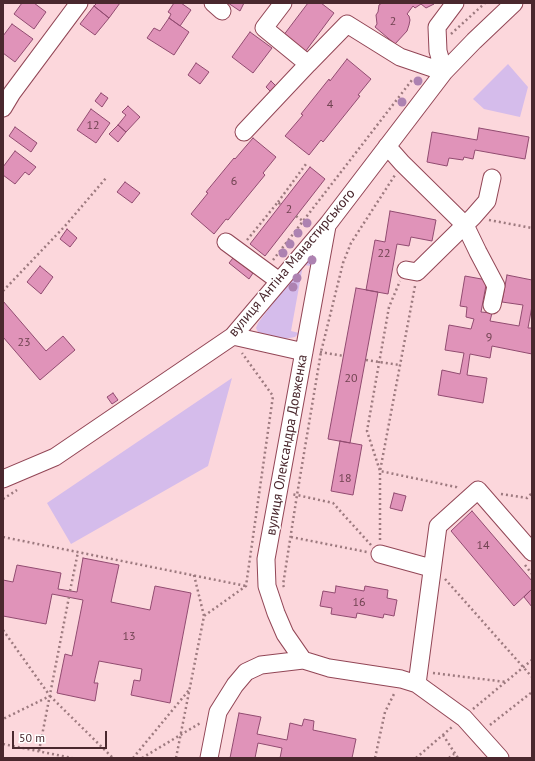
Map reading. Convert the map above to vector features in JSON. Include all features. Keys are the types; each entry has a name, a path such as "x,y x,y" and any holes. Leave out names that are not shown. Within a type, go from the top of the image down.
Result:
{"street":[{"path":"3,108 7,89 79,3"},
{"path":"282,3 264,28 308,64"},
{"path":"444,72 438,52 437,27 455,3"},
{"name":"вулиця Антіна Манастирського","path":"3,479 55,457 236,342 279,281 328,224 444,72 474,40 514,3"},
{"path":"244,132 348,24 400,58 444,72"},
{"path":"387,146 402,163 469,221 478,252 496,286 492,305"},
{"path":"411,271 469,221 487,201 492,178"},
{"name":"вулиця Олександра Довженка","path":"303,660 285,634 276,613 267,586 266,559 328,224"},
{"path":"226,242 279,281"},
{"path":"236,342 304,352"},
{"path":"409,682 436,572 438,526 478,490 527,557"},
{"path":"380,554 436,572"},
{"path":"209,758 218,712 235,685 246,672 261,665 303,660 329,668 409,682 464,718 492,755"}],"path":[{"path":"438,52 442,42 485,3"},
{"path":"273,261 412,80"},
{"path":"286,592 283,585 290,537 321,352 343,263 351,243 402,163"},
{"path":"246,241 278,202 306,164"},
{"path":"3,291 65,226 106,178"},
{"path":"278,202 281,205"},
{"path":"296,216 303,221"},
{"path":"469,221 532,228"},
{"path":"380,471 367,431 389,307 411,271"},
{"path":"380,554 380,471 400,365 411,271"},
{"path":"204,616 246,586 274,396 236,342"},
{"path":"321,352 344,356"},
{"path":"366,360 400,365"},
{"path":"380,471 456,487 468,499"},
{"path":"3,499 23,486"},
{"path":"297,495 333,503 380,554"},
{"path":"3,537 246,586"},
{"path":"290,537 380,554"},
{"path":"70,591 78,552"},
{"path":"527,557 532,574"},
{"path":"436,572 524,666 532,677"},
{"path":"176,758 204,616 194,575"},
{"path":"39,751 69,597"},
{"path":"3,630 50,696 113,758"},
{"path":"469,713 532,660"},
{"path":"375,758 385,712 409,682"},
{"path":"133,758 189,690"},
{"path":"487,728 532,692"},
{"path":"3,719 50,696"},
{"path":"142,758 218,712"},
{"path":"416,758 453,727"},
{"path":"443,736 458,758"},
{"path":"3,744 72,758"},
{"path":"449,758 454,754"}],"shaded area":[{"path":"508,64 528,87 520,117 484,109 473,99"},
{"path":"316,246 312,266 303,265 291,331 299,333 295,337 284,339 258,332 256,328 258,323"},
{"path":"232,378 208,466 71,544 47,503"}],"building":[{"path":"22,3 34,3 46,12 34,29 14,14"},
{"path":"97,3 120,3 109,18 94,6"},
{"path":"174,3 181,3 191,10 180,26 169,18 171,14 168,12"},
{"path":"228,3 244,3 240,11"},
{"path":"308,3 321,3 334,13 305,52 283,36"},
{"path":"382,3 434,4 426,8 421,4 415,8 413,6 407,14 410,20 407,31 395,44 375,27 377,24 376,15 379,5"},
{"path":"94,6 109,18 95,35 80,24"},
{"path":"169,18 189,32 174,55 147,38 154,28 160,31"},
{"path":"12,24 33,39 15,62 3,53 3,36"},
{"path":"250,32 272,48 253,73 232,57"},
{"path":"347,59 371,79 358,95 360,96 323,142 321,140 309,155 285,136 303,115 301,114 329,79 330,81"},
{"path":"196,63 209,72 200,84 188,75"},
{"path":"271,81 278,88 273,94 266,87"},
{"path":"101,93 108,98 102,107 95,101"},
{"path":"128,106 140,117 126,132 118,125 126,115 122,112"},
{"path":"91,109 110,123 96,143 77,130"},
{"path":"118,125 126,132 118,142 109,134"},
{"path":"15,127 37,143 31,152 9,136"},
{"path":"479,128 529,137 525,159 475,150 473,159 464,157 463,160 449,158 447,166 427,162 432,132 477,140"},
{"path":"253,138 276,157 263,173 265,175 228,220 226,219 214,234 191,214 208,193 206,192 234,158 235,159"},
{"path":"15,151 36,167 29,175 25,172 15,184 3,175 3,167"},
{"path":"310,167 325,179 265,256 250,244"},
{"path":"125,182 140,193 132,203 117,192"},
{"path":"390,211 436,220 432,241 411,237 409,246 397,244 388,294 366,290 375,240 385,242"},
{"path":"67,229 77,238 70,247 60,239"},
{"path":"233,258 253,273 249,279 229,263"},
{"path":"40,266 53,277 41,294 27,282"},
{"path":"507,275 532,280 532,306 528,328 532,328 532,354 492,346 490,358 470,354 467,375 487,378 483,403 438,395 442,370 460,374 464,353 445,350 449,325 471,329 474,319 466,317 467,307 460,306 465,276 487,280 481,312 492,313 490,321 519,326 523,305 502,302"},
{"path":"356,288 378,292 350,443 328,439"},
{"path":"3,301 46,351 63,336 75,350 40,380 3,337"},
{"path":"113,393 118,400 112,404 107,397"},
{"path":"340,441 362,445 353,495 331,491"},
{"path":"394,493 406,496 402,511 390,508"},
{"path":"472,511 532,581 532,589 514,606 451,531"},
{"path":"83,558 119,565 111,602 150,610 155,586 191,593 170,703 131,695 134,680 140,681 142,669 99,661 94,683 98,683 95,701 57,693 65,654 72,656 83,600 52,594 46,624 3,616 3,580 13,582 17,565 61,573 58,589 77,592"},
{"path":"336,586 364,591 365,586 388,590 387,598 397,600 394,616 384,614 383,618 357,613 356,618 331,614 332,608 320,606 323,591 335,593"},
{"path":"532,589 532,607 524,597"},
{"path":"239,713 261,717 257,734 287,740 290,723 302,726 304,719 314,721 313,730 356,739 352,758 280,758 282,748 258,743 255,758 230,758"}]}
